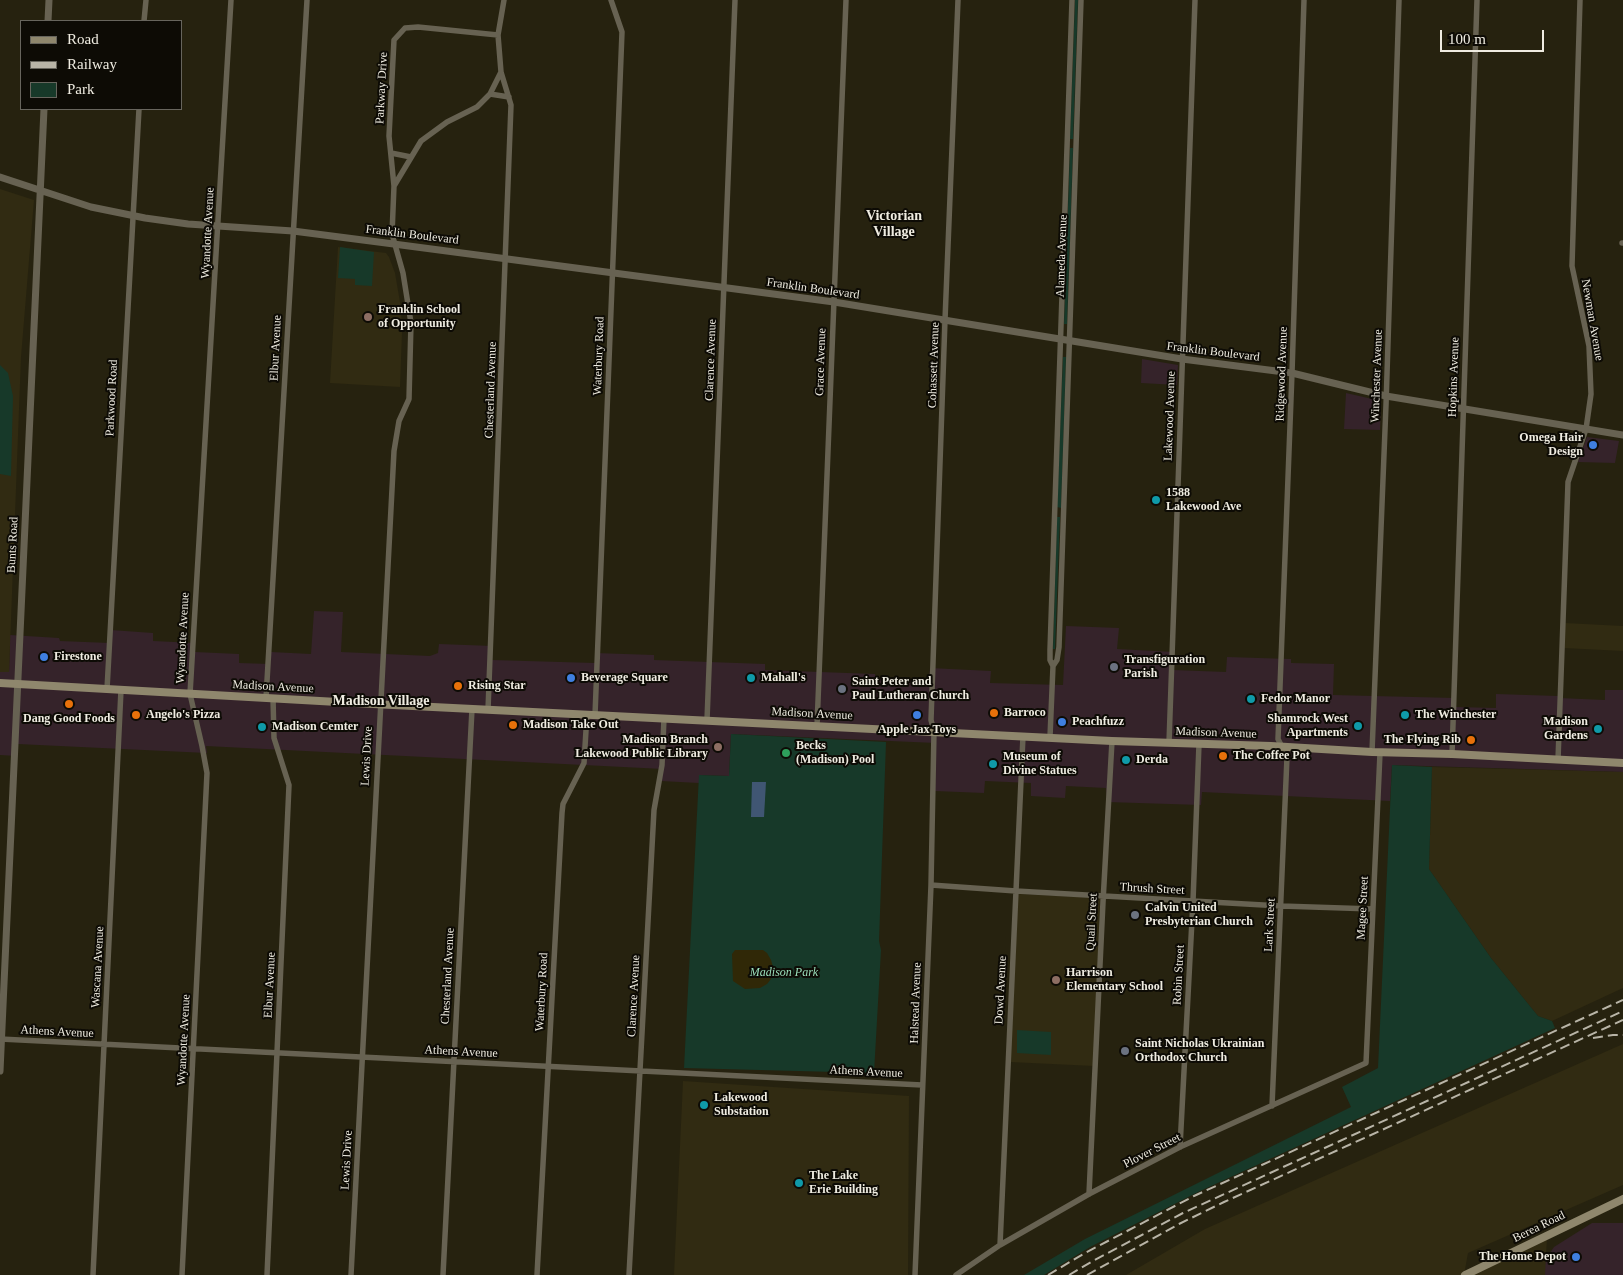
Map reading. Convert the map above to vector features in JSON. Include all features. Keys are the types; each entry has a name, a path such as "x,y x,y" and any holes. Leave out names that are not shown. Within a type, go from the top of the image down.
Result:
{"main road":[{"name":"Madison Avenue","path":"0,683 488,710 1623,763"},
{"name":"Berea Road","path":"1465,1275 1623,1199"}],"street":[{"path":"48,20 50,0"},
{"path":"144,20 146,0"},
{"name":"Wyandotte Avenue","path":"182,1275 207,773 190,694 231,0"},
{"name":"Elbur Avenue","path":"266,1275 289,785 274,738 270,698 293,232 307,0"},
{"path":"501,72 498,35 504,0"},
{"name":"Waterbury Road","path":"537,1275 562,813 563,804 584,763 591,715 622,32 611,0"},
{"name":"Clarence Avenue","path":"706,720 735,0"},
{"name":"Grace Avenue","path":"817,726 846,0"},
{"name":"Cohassett Avenue","path":"934,731 932,710 958,0"},
{"name":"Alameda Avenue","path":"1050,737 1053,666 1050,650 1054,511 1072,0"},
{"name":"Alameda Avenue","path":"1053,666 1057,660 1059,647 1081,0"},
{"name":"Lakewood Avenue","path":"1169,742 1195,0"},
{"name":"Ridgewood Avenue","path":"1282,747 1278,739 1304,0"},
{"name":"Winchester Avenue","path":"1372,752 1386,396 1398,0"},
{"name":"Hopkins Avenue","path":"1452,754 1477,0"},
{"name":"Newman Avenue","path":"1558,760 1568,482 1586,429 1592,394 1589,346 1572,266 1580,0"},
{"name":"Parkway Drive","path":"394,186 389,136 394,40 405,28 418,27 498,35"},
{"name":"Lewis Drive","path":"351,1275 394,452 399,422 409,399 411,323 403,273 394,244 391,224 394,186 421,140 447,122 477,107 490,94 501,72"},
{"name":"Chesterland Avenue","path":"488,710 511,105 501,72"},
{"path":"490,94 509,97"},
{"name":"Bunts Road","path":"0,1071 44,110"},
{"name":"Parkwood Road","path":"106,689 139,110"},
{"path":"1066,143 1076,143"},
{"path":"391,153 411,157"},
{"name":"Franklin Boulevard","path":"0,177 92,207 132,216 218,227 293,232 394,244 834,302 1182,360 1292,373 1386,396 1623,435"},
{"path":"1054,511 1064,512"},
{"name":"Wascana Avenue","path":"93,1275 121,690"},
{"name":"Chesterland Avenue","path":"443,1275 472,709"},
{"name":"Clarence Avenue","path":"629,1275 654,810 662,765 664,718"},
{"name":"Halstead Avenue","path":"915,1275 931,885 934,731"},
{"name":"Dowd Avenue","path":"1000,1245 1023,736"},
{"name":"Quail Street","path":"1089,1194 1112,740"},
{"name":"Robin Street","path":"1180,1147 1194,901 1199,744"},
{"name":"Lark Street","path":"1272,1106 1287,757 1282,747"},
{"name":"Magee Street","path":"1366,1064 1380,753"},
{"name":"Thrush Street","path":"931,885 1281,906 1373,909"},
{"name":"Athens Avenue","path":"1,1039 922,1085"},
{"name":"Plover Street","path":"956,1275 1000,1245 1089,1194 1180,1147 1366,1064"}],"shaded area":[{"path":"0,189 34,200 21,357 9,672 0,672"},
{"name":"Franklin School of Opportunity","path":"338,247 386,253 389,257 395,273 401,308 400,387 330,383"},
{"path":"1142,359 1178,365 1177,385 1141,383"},
{"path":"1346,393 1381,401 1380,430 1344,429"},
{"path":"1587,437 1619,441 1615,463 1578,462"},
{"path":"314,611 343,612 341,652 430,656 438,653 439,644 493,646 492,660 595,663 595,653 654,655 654,660 765,664 765,670 875,674 876,678 929,680 930,668 991,671 990,683 1063,685 1066,626 1119,628 1117,649 1174,652 1173,670 1226,672 1227,657 1291,659 1291,663 1334,664 1333,695 1455,698 1455,707 1496,708 1496,694 1605,700 1605,690 1623,690 1623,772 1392,765 1390,801 1202,792 1201,805 1107,802 1106,788 1066,786 1065,798 1031,796 1031,783 985,781 984,793 935,791 936,743 731,734 729,776 699,775 699,783 661,781 663,769 206,746 207,753 18,744 17,756 0,755 0,672 9,672 10,635 59,638 60,641 110,643 111,630 153,633 153,641 195,643 195,652 239,654 239,663 270,664 271,652 311,654"},
{"path":"1565,623 1623,626 1623,651 1564,648"},
{"path":"1432,767 1623,772 1623,988 1552,1021 1538,1016 1491,958 1429,869"},
{"name":"Harrison Elementary School","path":"1018,894 1100,898 1094,1066 1010,1062"},
{"path":"1623,1044 1623,1185 1468,1253 1464,1275 1126,1275 1205,1229"},
{"path":"683,1081 909,1096 908,1275 674,1275"},
{"path":"1592,1223 1623,1223 1623,1275 1545,1275 1545,1260 1554,1247"},
{"path":"1547,1238 1545,1275 1469,1275"}],"green space":[{"path":"1075,0 1078,0 1073,139 1070,139"},
{"path":"1070,148 1073,148 1067,324 1064,324"},
{"path":"340,247 374,252 372,286 355,285 355,279 338,278"},
{"path":"1063,357 1066,357 1061,508 1057,507"},
{"path":"0,365 8,373 13,396 11,476 0,474"},
{"path":"1057,517 1060,517 1055,649 1053,649"},
{"name":"Madison Park","path":"731,734 886,742 879,941 881,950 874,1073 684,1068 699,775 729,776"},
{"path":"1392,765 1432,767 1429,869 1491,958 1538,1016 1552,1021 1555,1028 1198,1192 1090,1247 1044,1275 1024,1275 1085,1239 1351,1107 1342,1087 1378,1068"},
{"path":"1017,1030 1051,1032 1051,1055 1017,1053"}],"sand":[{"path":"735,950 763,950 767,953 773,967 771,979 767,984 760,988 745,989 733,981 732,954"}],"water":[{"path":"752,782 766,782 764,817 751,817"}],"railway":[{"path":"1048,1275 1085,1253 1194,1196 1623,1000"},
{"path":"1069,1275 1183,1213 1623,1011"},
{"path":"1087,1275 1179,1224 1224,1202 1623,1020"},
{"path":"1593,1038 1623,1035"}],"place":[{"name":"Franklin School of Opportunity","path":"368,317"},
{"name":"Omega Hair Design","path":"1593,445"},
{"name":"1588 Lakewood Ave","path":"1156,500"},
{"name":"Firestone","path":"44,657"},
{"name":"Transfiguration Parish","path":"1114,667"},
{"name":"Beverage Square","path":"571,678"},
{"name":"Mahall's","path":"751,678"},
{"name":"Rising Star","path":"458,686"},
{"name":"Saint Peter and Paul Lutheran Church","path":"842,689"},
{"name":"Fedor Manor","path":"1251,699"},
{"name":"Dang Good Foods","path":"69,704"},
{"name":"Barroco","path":"994,713"},
{"name":"Angelo's Pizza","path":"136,715"},
{"name":"Apple Jax Toys","path":"917,715"},
{"name":"The Winchester","path":"1405,715"},
{"name":"Peachfuzz","path":"1062,722"},
{"name":"Madison Take Out","path":"513,725"},
{"name":"Shamrock West Apartments","path":"1358,726"},
{"name":"Madison Cemter","path":"262,727"},
{"name":"Madison Gardens","path":"1598,729"},
{"name":"The Flying Rib","path":"1471,740"},
{"name":"Madison Branch Lakewood Public Library","path":"718,747"},
{"name":"Becks (Madison) Pool","path":"786,753"},
{"name":"The Coffee Pot","path":"1223,756"},
{"name":"Derda","path":"1126,760"},
{"name":"Museum of Divine Statues","path":"993,764"},
{"name":"Calvin United Presbyterian Church","path":"1135,915"},
{"name":"Harrison Elementary School","path":"1056,980"},
{"name":"Saint Nicholas Ukrainian Orthodox Church","path":"1125,1051"},
{"name":"Lakewood Substation","path":"704,1105"},
{"name":"The Lake Erie Building","path":"799,1183"},
{"name":"The Home Depot","path":"1576,1257"}],"district":[{"name":"Victorian Village","path":"894,224"},
{"name":"Madison Village","path":"381,701"}]}
